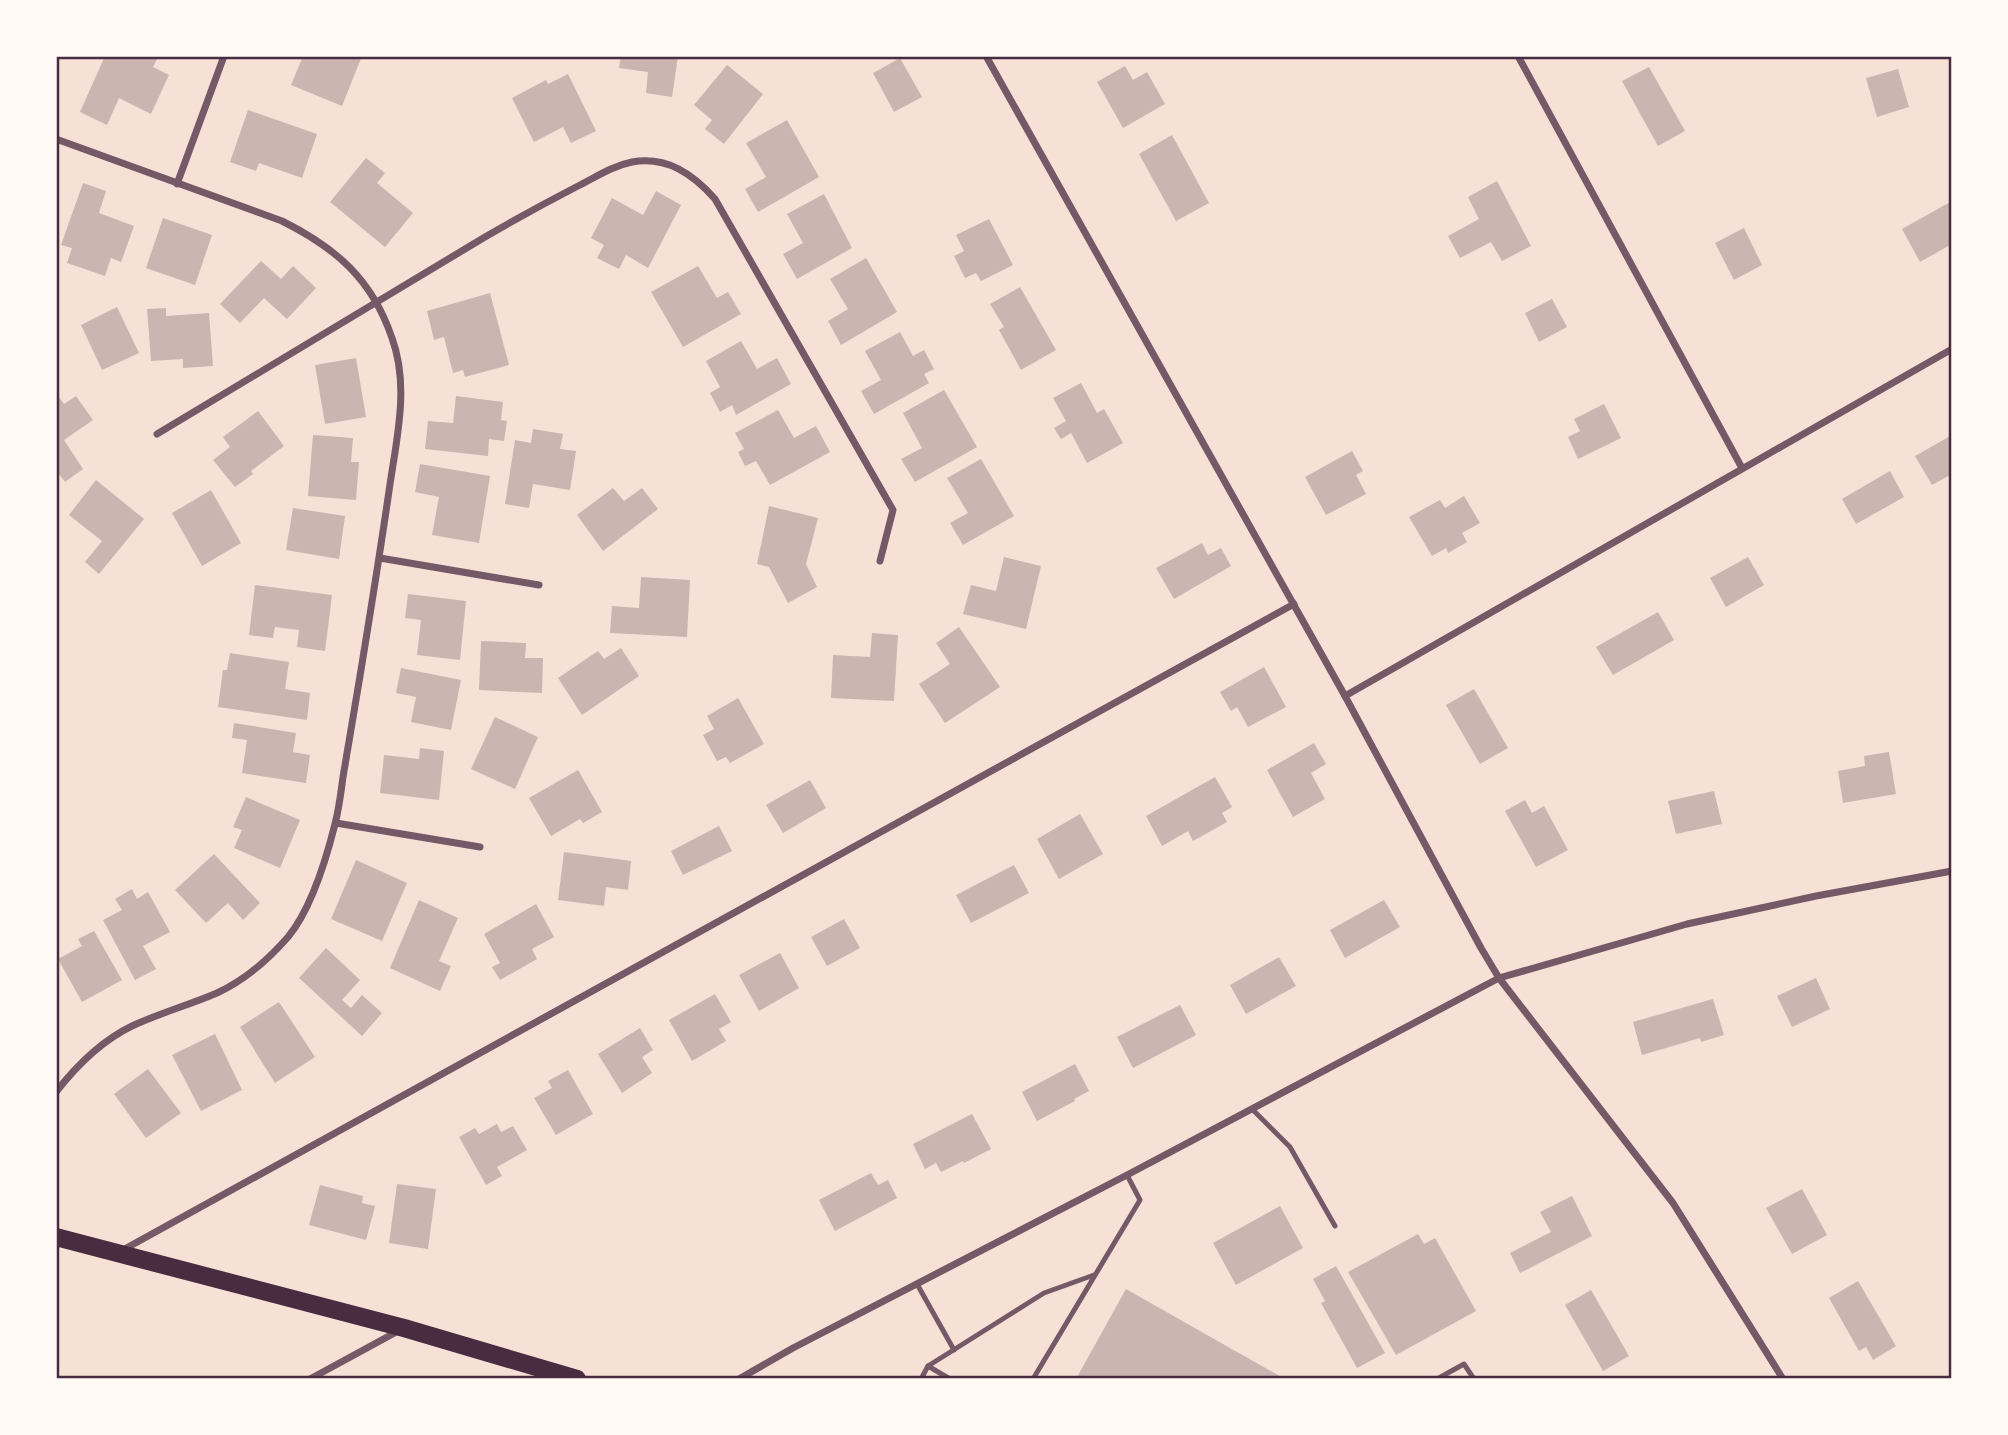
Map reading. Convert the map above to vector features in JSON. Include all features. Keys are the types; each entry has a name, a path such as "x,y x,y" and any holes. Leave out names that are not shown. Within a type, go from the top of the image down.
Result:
{"main road":[{"path":"56,1237 404,1328 577,1379"}],"street":[{"path":"177,184 224,56"},
{"path":"986,56 1294,604 1499,978 1673,1203 1783,1379"},
{"path":"1518,56 1742,468"},
{"path":"56,139 282,221 310,235 334,252 355,272 376,301 393,339 400,371 401,402 380,558 336,823 306,908 290,934 269,958 244,978 217,993 130,1027 95,1050 72,1071 56,1091"},
{"path":"157,434 528,212 613,167 633,162 653,162 680,169 701,183 715,199 893,510 880,561"},
{"path":"1345,696 1952,349"},
{"path":"380,558 539,585"},
{"path":"117,1253 1294,604"},
{"path":"336,823 480,847"},
{"path":"740,1379 793,1348 1499,978 1687,924 1816,896 1952,871"},
{"path":"310,1379 404,1328"}],"lane":[{"path":"1252,1109 1290,1147 1335,1226"},
{"path":"1033,1379 1140,1200 1127,1175"},
{"path":"921,1379 928,1366 1044,1293 1094,1275"},
{"path":"917,1284 954,1350"},
{"path":"1437,1379 1464,1364 1474,1379"},
{"path":"928,1366 950,1379"}],"building":[{"path":"105,56 158,57 153,67 169,75 151,114 119,98 107,125 80,112"},
{"path":"303,56 362,56 342,106 291,85"},
{"path":"621,56 678,56 672,97 646,93 648,72 619,68"},
{"path":"900,58 922,97 894,112 873,73"},
{"path":"727,65 763,94 724,144 705,129 712,120 694,105"},
{"path":"1125,66 1133,80 1147,72 1165,104 1123,128 1097,82"},
{"path":"1649,67 1685,131 1658,146 1622,81"},
{"path":"1898,69 1909,107 1877,117 1866,78"},
{"path":"568,74 596,131 571,143 563,127 534,142 512,98 546,80 548,84"},
{"path":"248,110 317,134 302,178 259,163 256,171 230,162"},
{"path":"787,120 819,177 758,212 745,189 766,177 746,143"},
{"path":"1172,135 1209,203 1176,221 1139,154"},
{"path":"366,158 385,173 377,183 413,213 385,247 330,202"},
{"path":"1497,181 1531,246 1502,261 1491,242 1460,258 1448,236 1479,219 1468,197"},
{"path":"83,183 106,191 99,213 134,226 121,262 111,258 105,276 67,263 72,248 61,245"},
{"path":"656,191 681,205 648,268 626,255 619,269 597,258 604,245 591,238 612,198 643,215"},
{"path":"824,194 852,248 797,279 783,254 803,243 787,214"},
{"path":"1952,201 1952,244 1920,262 1902,229"},
{"path":"163,218 212,235 195,285 146,268"},
{"path":"989,219 1013,265 981,281 976,273 965,278 954,256 964,251 956,235"},
{"path":"1744,228 1762,265 1734,280 1715,243"},
{"path":"866,258 897,312 841,345 828,321 848,309 830,279"},
{"path":"261,261 281,279 293,266 316,288 287,319 264,298 240,323 220,304"},
{"path":"698,266 717,298 728,292 741,314 683,347 651,292"},
{"path":"1020,287 1056,350 1021,370 999,330 1004,327 990,304"},
{"path":"490,293 509,365 465,377 463,370 453,373 444,337 434,340 427,311"},
{"path":"1552,299 1567,327 1539,342 1525,313"},
{"path":"117,307 139,353 102,370 81,325"},
{"path":"166,308 166,316 209,313 213,366 183,368 183,359 151,361 147,309"},
{"path":"900,332 913,356 924,350 934,369 924,374 929,383 874,414 861,391 881,380 865,351"},
{"path":"741,341 757,369 777,358 791,384 736,415 732,405 720,412 710,393 720,387 706,361"},
{"path":"356,358 366,417 325,424 315,365"},
{"path":"1081,383 1097,413 1104,409 1123,443 1087,463 1071,433 1061,439 1054,428 1066,421 1053,398"},
{"path":"944,390 977,447 915,482 901,459 922,448 903,413"},
{"path":"56,393 64,404 76,396 93,420 64,440 83,469 65,482 56,470"},
{"path":"456,396 503,402 501,420 507,421 504,441 489,439 488,456 425,449 428,421 453,423"},
{"path":"1604,404 1621,438 1578,459 1568,437 1580,431 1574,419"},
{"path":"778,410 794,438 816,426 830,452 770,485 756,461 745,466 738,452 744,449 735,433"},
{"path":"258,411 284,446 235,487 213,460 230,447 223,437"},
{"path":"533,429 563,434 560,449 576,451 570,490 533,484 529,508 505,504 515,440 531,443"},
{"path":"313,435 353,438 351,462 359,462 356,500 308,496"},
{"path":"1952,435 1952,474 1932,485 1915,456"},
{"path":"1352,451 1363,471 1356,475 1366,494 1326,515 1305,477"},
{"path":"981,459 1014,516 963,545 950,523 968,513 947,478"},
{"path":"420,464 490,476 479,543 432,535 439,497 415,492"},
{"path":"1890,471 1904,497 1856,524 1842,499"},
{"path":"96,480 144,519 99,574 85,562 102,541 69,515"},
{"path":"613,488 624,501 642,488 658,509 603,551 577,515"},
{"path":"211,490 241,543 202,566 172,513"},
{"path":"1464,496 1480,523 1462,533 1467,542 1448,553 1446,548 1432,556 1409,517 1440,500 1445,508"},
{"path":"769,506 818,518 806,564 817,587 788,603 769,567 757,564"},
{"path":"293,508 345,516 339,559 286,550"},
{"path":"1202,543 1208,555 1221,548 1231,566 1174,599 1156,568"},
{"path":"1004,557 1041,566 1026,629 963,614 971,585 996,591"},
{"path":"1748,557 1764,585 1726,607 1710,578"},
{"path":"641,577 690,580 687,637 610,633 612,606 639,608"},
{"path":"255,585 332,595 325,651 297,647 299,630 275,627 273,638 249,635"},
{"path":"408,594 466,601 460,660 417,655 421,620 405,618"},
{"path":"1658,612 1674,640 1613,675 1596,647"},
{"path":"959,627 1000,687 945,723 919,684 950,664 936,643"},
{"path":"872,633 898,635 894,701 831,698 833,655 870,657"},
{"path":"481,641 526,643 525,658 543,658 542,693 479,690"},
{"path":"621,648 639,676 582,715 558,678 598,651 604,659"},
{"path":"230,653 289,662 285,689 310,693 307,720 218,707 223,670 227,670"},
{"path":"1264,667 1286,707 1248,727 1237,707 1231,711 1220,692"},
{"path":"401,668 461,680 451,730 411,722 416,697 396,693"},
{"path":"1474,689 1508,748 1480,764 1446,705"},
{"path":"738,698 764,744 730,763 726,757 717,761 703,735 714,729 707,716"},
{"path":"495,717 538,737 515,789 471,769"},
{"path":"234,723 296,733 293,752 310,755 306,783 242,773 247,740 232,738"},
{"path":"1314,743 1326,764 1311,773 1325,799 1293,817 1267,770"},
{"path":"420,748 444,751 439,800 380,793 384,755 419,759"},
{"path":"1889,752 1896,794 1843,803 1838,771 1865,766 1864,756"},
{"path":"578,770 602,812 583,823 580,819 551,836 529,798"},
{"path":"1215,777 1232,807 1222,813 1227,822 1193,841 1188,831 1162,846 1146,816"},
{"path":"810,780 826,808 783,833 766,805"},
{"path":"1714,791 1722,824 1676,834 1668,801"},
{"path":"246,797 300,820 280,868 234,848 242,830 233,827"},
{"path":"1525,800 1532,813 1544,806 1568,850 1536,867 1505,811"},
{"path":"1080,814 1103,854 1059,879 1037,839"},
{"path":"719,826 732,851 683,875 671,851"},
{"path":"564,852 631,861 628,890 606,887 604,906 558,900"},
{"path":"214,854 260,903 243,920 228,903 206,923 175,890"},
{"path":"356,860 407,883 382,941 331,919"},
{"path":"1014,865 1029,893 971,923 956,895"},
{"path":"132,889 137,899 148,892 170,932 143,946 156,969 135,980 103,920 122,910 115,899"},
{"path":"419,900 458,918 439,961 451,966 440,991 390,968"},
{"path":"1384,900 1400,927 1345,958 1330,930"},
{"path":"536,904 554,937 532,949 537,959 500,980 492,967 500,963 484,934"},
{"path":"844,919 860,948 827,966 811,937"},
{"path":"94,931 122,980 82,1002 58,959 82,946 78,939"},
{"path":"326,948 360,980 342,1000 351,1008 362,995 382,1013 362,1036 299,978"},
{"path":"780,953 799,988 759,1011 739,975"},
{"path":"1279,957 1296,986 1246,1014 1230,985"},
{"path":"1816,978 1830,1009 1792,1027 1777,996"},
{"path":"715,994 731,1022 719,1029 726,1041 692,1061 669,1020"},
{"path":"1713,999 1724,1035 1701,1042 1700,1038 1642,1055 1633,1022"},
{"path":"279,1002 315,1057 275,1083 240,1027"},
{"path":"1180,1005 1196,1035 1133,1068 1117,1037"},
{"path":"640,1028 653,1050 642,1057 652,1073 622,1093 598,1054"},
{"path":"215,1034 242,1090 201,1111 172,1055"},
{"path":"1075,1064 1089,1091 1037,1121 1022,1092"},
{"path":"148,1069 181,1113 146,1138 114,1094"},
{"path":"568,1070 593,1114 556,1135 534,1098 552,1088 548,1081"},
{"path":"972,1114 991,1149 941,1172 936,1163 925,1169 913,1144"},
{"path":"497,1124 501,1132 513,1126 527,1150 497,1167 502,1176 486,1185 459,1137 475,1128 479,1134"},
{"path":"871,1173 878,1185 888,1180 897,1198 835,1231 819,1200"},
{"path":"397,1184 436,1189 428,1249 389,1243"},
{"path":"320,1185 363,1196 362,1203 375,1206 366,1240 309,1225"},
{"path":"1802,1189 1827,1235 1792,1254 1766,1208"},
{"path":"1572,1196 1592,1236 1520,1273 1510,1253 1551,1232 1540,1212"},
{"path":"1280,1206 1303,1248 1236,1285 1213,1243"},
{"path":"1418,1234 1424,1244 1435,1238 1476,1311 1396,1355 1348,1272"},
{"path":"1336,1266 1385,1353 1357,1368 1321,1303 1325,1301 1313,1279"},
{"path":"1858,1281 1896,1346 1873,1360 1866,1347 1859,1351 1829,1298"},
{"path":"1126,1289 1285,1379 1076,1379"},
{"path":"1591,1290 1629,1356 1603,1371 1565,1305"}]}
